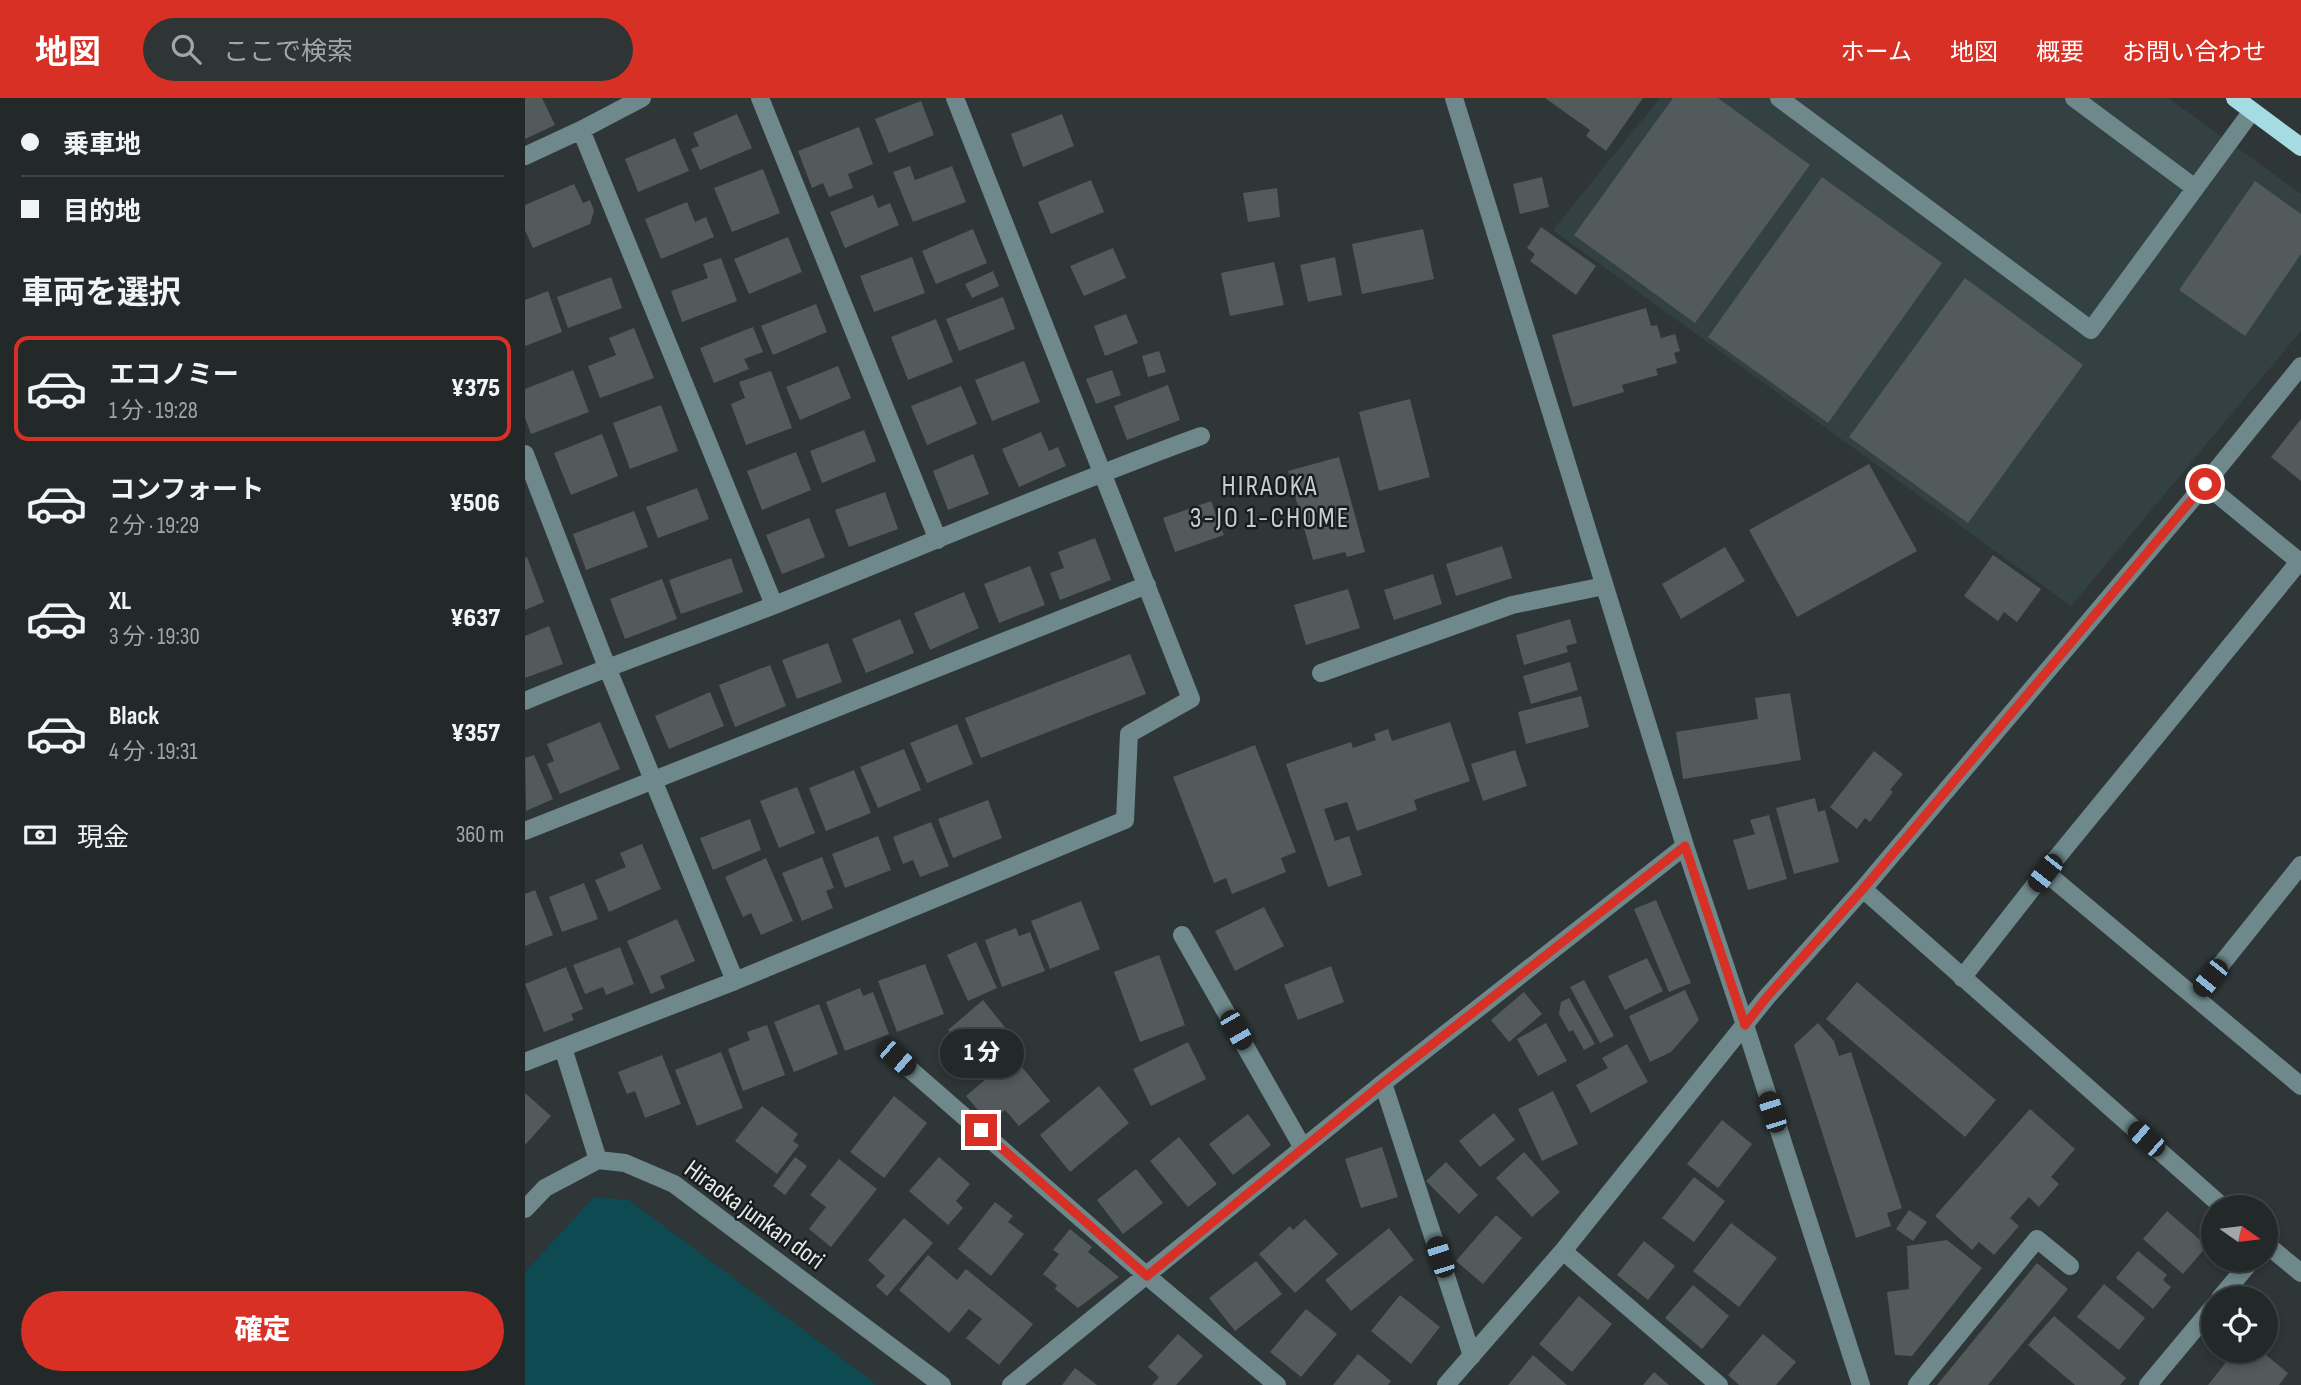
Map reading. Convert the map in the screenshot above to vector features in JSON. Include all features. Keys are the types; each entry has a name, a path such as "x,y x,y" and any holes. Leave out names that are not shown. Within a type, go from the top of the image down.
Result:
{"main road":[{"path":"2235,98 2257,104 2301,147"}],"street":[{"path":"525,156 642,98"},
{"path":"760,98 938,540"},
{"path":"525,1062 735,981 1125,820 1129,734 1191,699 955,98"},
{"path":"1454,98 1685,846 1861,1385"},
{"path":"1779,98 2091,330 2257,104"},
{"path":"2074,98 2195,188"},
{"path":"581,130 774,605"},
{"path":"1445,1385 1563,1251 1766,998 1863,889 2205,484 2301,366"},
{"path":"525,701 607,667 774,605 1103,472 1201,436"},
{"path":"525,454 607,667 735,981"},
{"path":"1962,978 2300,562 2205,484"},
{"path":"525,831 1147,585"},
{"path":"1321,673 1512,605 1604,586"},
{"path":"1011,1385 1383,1083 1685,846"},
{"path":"2195,997 2301,865"},
{"path":"2045,873 2301,1086"},
{"path":"1863,889 2209,1195"},
{"path":"1182,936 1303,1148"},
{"path":"525,1209 545,1188 598,1160 563,1048"},
{"path":"897,1058 1147,1276 1277,1385"},
{"path":"1383,1083 1472,1356"},
{"name":"Hiraoka junkan dori","path":"598,1160 625,1163 674,1184 942,1385"},
{"path":"1917,1385 2037,1239 2070,1266"},
{"path":"1563,1251 1717,1384"},
{"path":"2279,1255 2301,1273"},
{"path":"2230,1286 2242,1272"},
{"path":"2148,1385 2201,1322"}],"shaded area":[{"path":"1660,98 2168,98 2301,194 2301,331 2071,606 1553,230"},
{"path":"594,1197 629,1200 877,1385 525,1385 525,1272"}],"building":[{"path":"525,98 542,98 555,125 525,139"},
{"path":"1545,98 1643,98 1606,151 1586,136 1590,130"},
{"path":"1673,98 1718,98 1810,165 1695,323 1574,235"},
{"path":"921,101 934,135 889,153 875,119"},
{"path":"737,114 752,148 700,170 691,149 699,146 693,133"},
{"path":"1062,114 1074,146 1023,167 1011,134"},
{"path":"859,127 873,164 848,174 853,188 829,197 823,183 812,188 798,151"},
{"path":"675,138 689,171 638,192 625,159"},
{"path":"910,166 915,180 952,166 966,202 913,222 893,172"},
{"path":"763,169 780,213 732,232 714,188"},
{"path":"1542,177 1549,207 1520,214 1513,184"},
{"path":"1822,177 1942,263 1828,423 1708,337"},
{"path":"1091,180 1104,212 1051,234 1038,202"},
{"path":"2255,181 2301,214 2301,254 2245,336 2179,290"},
{"path":"574,184 583,203 590,200 594,211 590,224 533,248 525,230 525,205"},
{"path":"1277,188 1280,217 1248,222 1243,193"},
{"path":"873,195 878,208 890,203 899,225 845,248 830,212"},
{"path":"687,202 695,222 706,217 714,237 661,259 645,219"},
{"path":"1541,227 1596,266 1576,295 1530,261 1535,254 1527,248"},
{"path":"973,229 987,263 936,284 922,251"},
{"path":"1423,229 1434,279 1362,294 1352,244"},
{"path":"788,237 802,272 749,294 734,259"},
{"path":"1113,248 1126,278 1084,296 1070,266"},
{"path":"912,257 925,293 874,312 860,276"},
{"path":"1335,257 1342,295 1308,302 1300,265"},
{"path":"721,258 737,301 682,322 671,291 708,278 703,264"},
{"path":"1274,262 1284,305 1230,316 1221,273"},
{"path":"993,271 999,286 972,298 965,284"},
{"path":"611,277 622,308 568,328 557,297"},
{"path":"1965,278 2083,365 1968,523 1849,437"},
{"path":"548,291 562,332 525,346 525,300"},
{"path":"1003,297 1015,329 959,351 946,319"},
{"path":"816,304 827,332 773,355 761,326"},
{"path":"1646,308 1651,326 1657,325 1661,338 1675,334 1680,351 1674,353 1677,363 1656,369 1658,375 1622,385 1624,392 1573,407 1552,335"},
{"path":"1126,314 1138,343 1105,356 1094,326"},
{"path":"936,319 953,362 908,380 891,337"},
{"path":"753,327 763,352 744,359 749,369 714,383 700,348"},
{"path":"634,328 654,378 600,398 588,366 616,355 609,338"},
{"path":"1159,351 1166,372 1148,377 1142,356"},
{"path":"1024,361 1040,402 992,421 975,380"},
{"path":"838,366 851,398 800,420 786,387"},
{"path":"573,370 589,412 531,434 525,418 525,389"},
{"path":"1112,370 1121,395 1096,404 1086,379"},
{"path":"771,371 792,428 746,445 731,404 745,398 739,382"},
{"path":"1168,385 1180,420 1127,440 1114,406"},
{"path":"961,386 977,424 927,445 911,406"},
{"path":"1410,399 1430,477 1379,491 1359,412"},
{"path":"661,405 678,451 630,469 613,423"},
{"path":"2301,419 2301,481 2271,457"},
{"path":"864,430 876,461 822,483 810,451"},
{"path":"1041,432 1049,451 1058,447 1066,466 1019,487 1002,449"},
{"path":"602,434 618,476 571,495 554,453"},
{"path":"796,452 811,490 762,510 747,471"},
{"path":"973,454 989,494 948,510 933,471"},
{"path":"1339,457 1365,552 1347,557 1345,552 1313,560 1288,471"},
{"path":"1869,464 1917,551 1797,617 1749,530"},
{"path":"697,488 709,519 658,538 646,507"},
{"path":"885,492 898,529 849,547 835,510"},
{"path":"1211,501 1224,535 1175,552 1163,518"},
{"path":"634,511 648,547 586,570 573,534"},
{"path":"809,518 825,557 782,574 766,535"},
{"path":"1095,538 1111,580 1060,600 1050,573 1064,568 1058,552"},
{"path":"1502,546 1512,578 1456,596 1446,564"},
{"path":"1725,547 1745,581 1681,619 1662,584"},
{"path":"1993,555 2041,589 2017,622 2004,612 1998,621 1964,596"},
{"path":"527,557 544,602 525,610 525,558"},
{"path":"731,558 743,592 681,614 669,580"},
{"path":"1030,566 1045,605 999,623 984,584"},
{"path":"1433,574 1442,604 1394,620 1384,590"},
{"path":"662,579 677,619 625,639 610,599"},
{"path":"1348,589 1360,628 1306,645 1294,605"},
{"path":"964,592 979,628 930,650 914,613"},
{"path":"900,619 914,653 866,673 852,639"},
{"path":"1570,619 1577,643 1566,646 1568,652 1524,665 1516,635"},
{"path":"549,626 563,664 525,678 525,636"},
{"path":"828,643 842,682 797,699 782,660"},
{"path":"1130,654 1146,694 981,758 965,718"},
{"path":"1570,662 1578,690 1531,704 1523,676"},
{"path":"770,665 786,706 735,727 719,685"},
{"path":"710,692 724,726 669,749 655,716"},
{"path":"1790,693 1801,760 1683,779 1676,732 1758,719 1755,698"},
{"path":"1581,696 1589,727 1526,744 1518,712"},
{"path":"600,722 620,769 560,794 547,764 554,761 547,744"},
{"path":"1450,722 1470,781 1414,800 1417,810 1357,831 1347,802 1324,809 1335,841 1349,836 1362,875 1328,887 1286,764 1351,742 1353,748 1376,740 1374,734 1388,729 1392,741"},
{"path":"957,724 973,764 927,783 910,743"},
{"path":"1255,745 1296,852 1281,858 1286,872 1232,894 1226,878 1214,883 1173,777"},
{"path":"904,749 921,790 878,808 860,767"},
{"path":"1515,750 1527,786 1483,801 1471,764"},
{"path":"1874,751 1903,774 1870,822 1865,818 1857,829 1830,807"},
{"path":"534,755 553,799 526,811 525,758"},
{"path":"854,770 871,813 826,831 809,788"},
{"path":"797,787 815,833 779,848 760,801"},
{"path":"1815,798 1818,812 1825,810 1839,862 1794,874 1776,808"},
{"path":"988,800 1002,838 953,858 938,819"},
{"path":"1769,815 1787,879 1748,890 1733,840 1755,834 1750,820"},
{"path":"750,819 761,850 713,870 700,838"},
{"path":"931,822 949,866 920,877 913,860 903,864 893,837"},
{"path":"878,836 891,870 845,888 832,854"},
{"path":"642,844 661,889 609,912 595,880 626,867 620,853"},
{"path":"822,857 834,888 826,891 833,908 802,921 782,873"},
{"path":"766,858 793,921 761,935 751,913 743,917 725,877"},
{"path":"584,883 598,919 562,932 549,897"},
{"path":"535,890 553,935 525,946 525,894"},
{"path":"1656,900 1691,983 1669,992 1634,909"},
{"path":"1081,901 1100,949 1050,969 1031,921"},
{"path":"1264,907 1284,946 1235,971 1215,931"},
{"path":"677,919 695,961 660,976 665,988 651,994 627,941"},
{"path":"1016,928 1019,936 1030,932 1045,971 1002,987 985,940"},
{"path":"976,942 997,988 968,1001 947,955"},
{"path":"620,947 634,984 606,995 603,987 585,994 573,965"},
{"path":"1159,955 1185,1025 1140,1042 1114,972"},
{"path":"1647,958 1663,991 1625,1010 1608,976"},
{"path":"925,964 944,1014 897,1032 878,981"},
{"path":"1331,966 1344,1002 1298,1020 1284,985"},
{"path":"566,967 583,1009 571,1014 574,1020 544,1032 525,984"},
{"path":"1584,980 1614,1036 1600,1043 1570,987"},
{"path":"1857,982 1996,1100 1965,1137 1826,1019"},
{"path":"860,988 863,996 873,992 889,1034 845,1051 826,1002"},
{"path":"1685,990 1699,1020 1671,1052 1650,1062 1629,1016"},
{"path":"1524,992 1542,1014 1509,1042 1491,1020"},
{"path":"1569,998 1595,1044 1584,1050 1573,1030 1569,1032 1559,1014 1561,1002"},
{"path":"983,1000 1012,1036 971,1071 953,1050 960,1044 948,1030"},
{"path":"819,1004 838,1054 794,1072 774,1022"},
{"path":"1546,1023 1567,1061 1538,1076 1517,1039"},
{"path":"1818,1023 1834,1041 1839,1056 1851,1052 1902,1208 1887,1213 1891,1226 1856,1238 1794,1045"},
{"path":"767,1025 785,1075 743,1091 728,1049 750,1040 747,1032"},
{"path":"1188,1042 1206,1079 1151,1106 1133,1069"},
{"path":"1627,1044 1648,1082 1591,1113 1576,1085 1608,1068 1602,1058"},
{"path":"721,1052 743,1108 697,1126 675,1070"},
{"path":"662,1055 681,1104 645,1118 635,1091 627,1094 618,1072"},
{"path":"1013,1056 1050,1101 1019,1126 1005,1110 989,1123 966,1096"},
{"path":"1099,1086 1129,1123 1070,1172 1040,1135"},
{"path":"1553,1091 1578,1144 1542,1161 1518,1109"},
{"path":"525,1093 551,1116 525,1145"},
{"path":"894,1096 927,1123 884,1178 850,1152"},
{"path":"762,1106 798,1134 793,1141 799,1145 777,1174 735,1141"},
{"path":"2030,1109 2075,1149 2051,1177 2059,1184 2039,1207 2029,1197 2010,1218 2019,1226 1994,1255 1979,1242 1972,1250 1935,1216"},
{"path":"1494,1113 1515,1140 1480,1167 1459,1141"},
{"path":"1248,1114 1271,1145 1233,1175 1209,1144"},
{"path":"1722,1120 1752,1144 1718,1188 1687,1164"},
{"path":"1179,1137 1217,1184 1188,1207 1150,1161"},
{"path":"1382,1147 1398,1197 1361,1208 1345,1159"},
{"path":"1524,1152 1560,1192 1532,1217 1496,1178"},
{"path":"795,1157 807,1166 785,1195 773,1186"},
{"path":"939,1157 970,1184 956,1201 963,1208 948,1225 909,1191"},
{"path":"839,1159 877,1189 831,1247 809,1229 826,1207 810,1195"},
{"path":"1446,1162 1478,1195 1459,1214 1426,1181"},
{"path":"1136,1169 1163,1203 1123,1234 1097,1200"},
{"path":"1694,1177 1725,1201 1694,1242 1662,1218"},
{"path":"995,1202 1013,1216 1008,1222 1024,1234 991,1276 958,1249"},
{"path":"1909,1210 1927,1222 1913,1241 1896,1229"},
{"path":"2167,1211 2201,1241 2201,1253 2183,1274 2143,1239"},
{"path":"1496,1215 1522,1238 1483,1284 1456,1261"},
{"path":"904,1218 933,1243 887,1296 876,1286 885,1276 868,1260"},
{"path":"1305,1219 1338,1254 1295,1293 1259,1254 1290,1226 1293,1230"},
{"path":"1731,1223 1777,1258 1739,1307 1693,1271"},
{"path":"1389,1228 1414,1260 1351,1311 1325,1280"},
{"path":"1070,1229 1092,1247 1088,1252 1119,1277 1078,1308 1055,1289 1057,1285 1043,1274 1059,1254 1053,1250"},
{"path":"1947,1240 1982,1268 1912,1356 1895,1355 1887,1292 1909,1289 1907,1246"},
{"path":"1644,1241 1675,1266 1648,1300 1617,1275"},
{"path":"2138,1251 2167,1275 2163,1280 2171,1287 2153,1309 2116,1278"},
{"path":"928,1255 957,1280 966,1269 1033,1324 999,1365 966,1338 982,1319 969,1309 949,1333 899,1290"},
{"path":"1256,1261 1282,1294 1235,1331 1209,1298"},
{"path":"2037,1263 2068,1289 1988,1385 1937,1385"},
{"path":"2104,1284 2145,1318 2119,1350 2077,1317"},
{"path":"1693,1285 1729,1316 1702,1349 1665,1318"},
{"path":"1400,1295 1440,1327 1411,1364 1371,1331"},
{"path":"1579,1296 1612,1324 1572,1372 1539,1344"},
{"path":"1306,1309 1337,1334 1301,1377 1270,1352"},
{"path":"2054,1316 2126,1378 2120,1385 2075,1385 2028,1345"},
{"path":"1178,1334 1203,1356 1176,1385 1152,1385 1159,1377 1148,1367"},
{"path":"1763,1334 1796,1362 1776,1385 1739,1385 1728,1375"},
{"path":"1358,1354 1391,1381 1388,1385 1333,1385"},
{"path":"1533,1355 1567,1385 1508,1385"},
{"path":"2225,1363 2276,1363 2288,1373 2279,1385 2208,1385"},
{"path":"1075,1368 1097,1385 1062,1385"},
{"path":"1654,1372 1669,1385 1643,1385"}],"district":[{"name":"HIRAOKA 3-JO 1-CHOME","path":"1270,501"}],"route":[{"path":"981,1130 1147,1276 1383,1083 1685,846 1745,1025 2205,484"}]}
